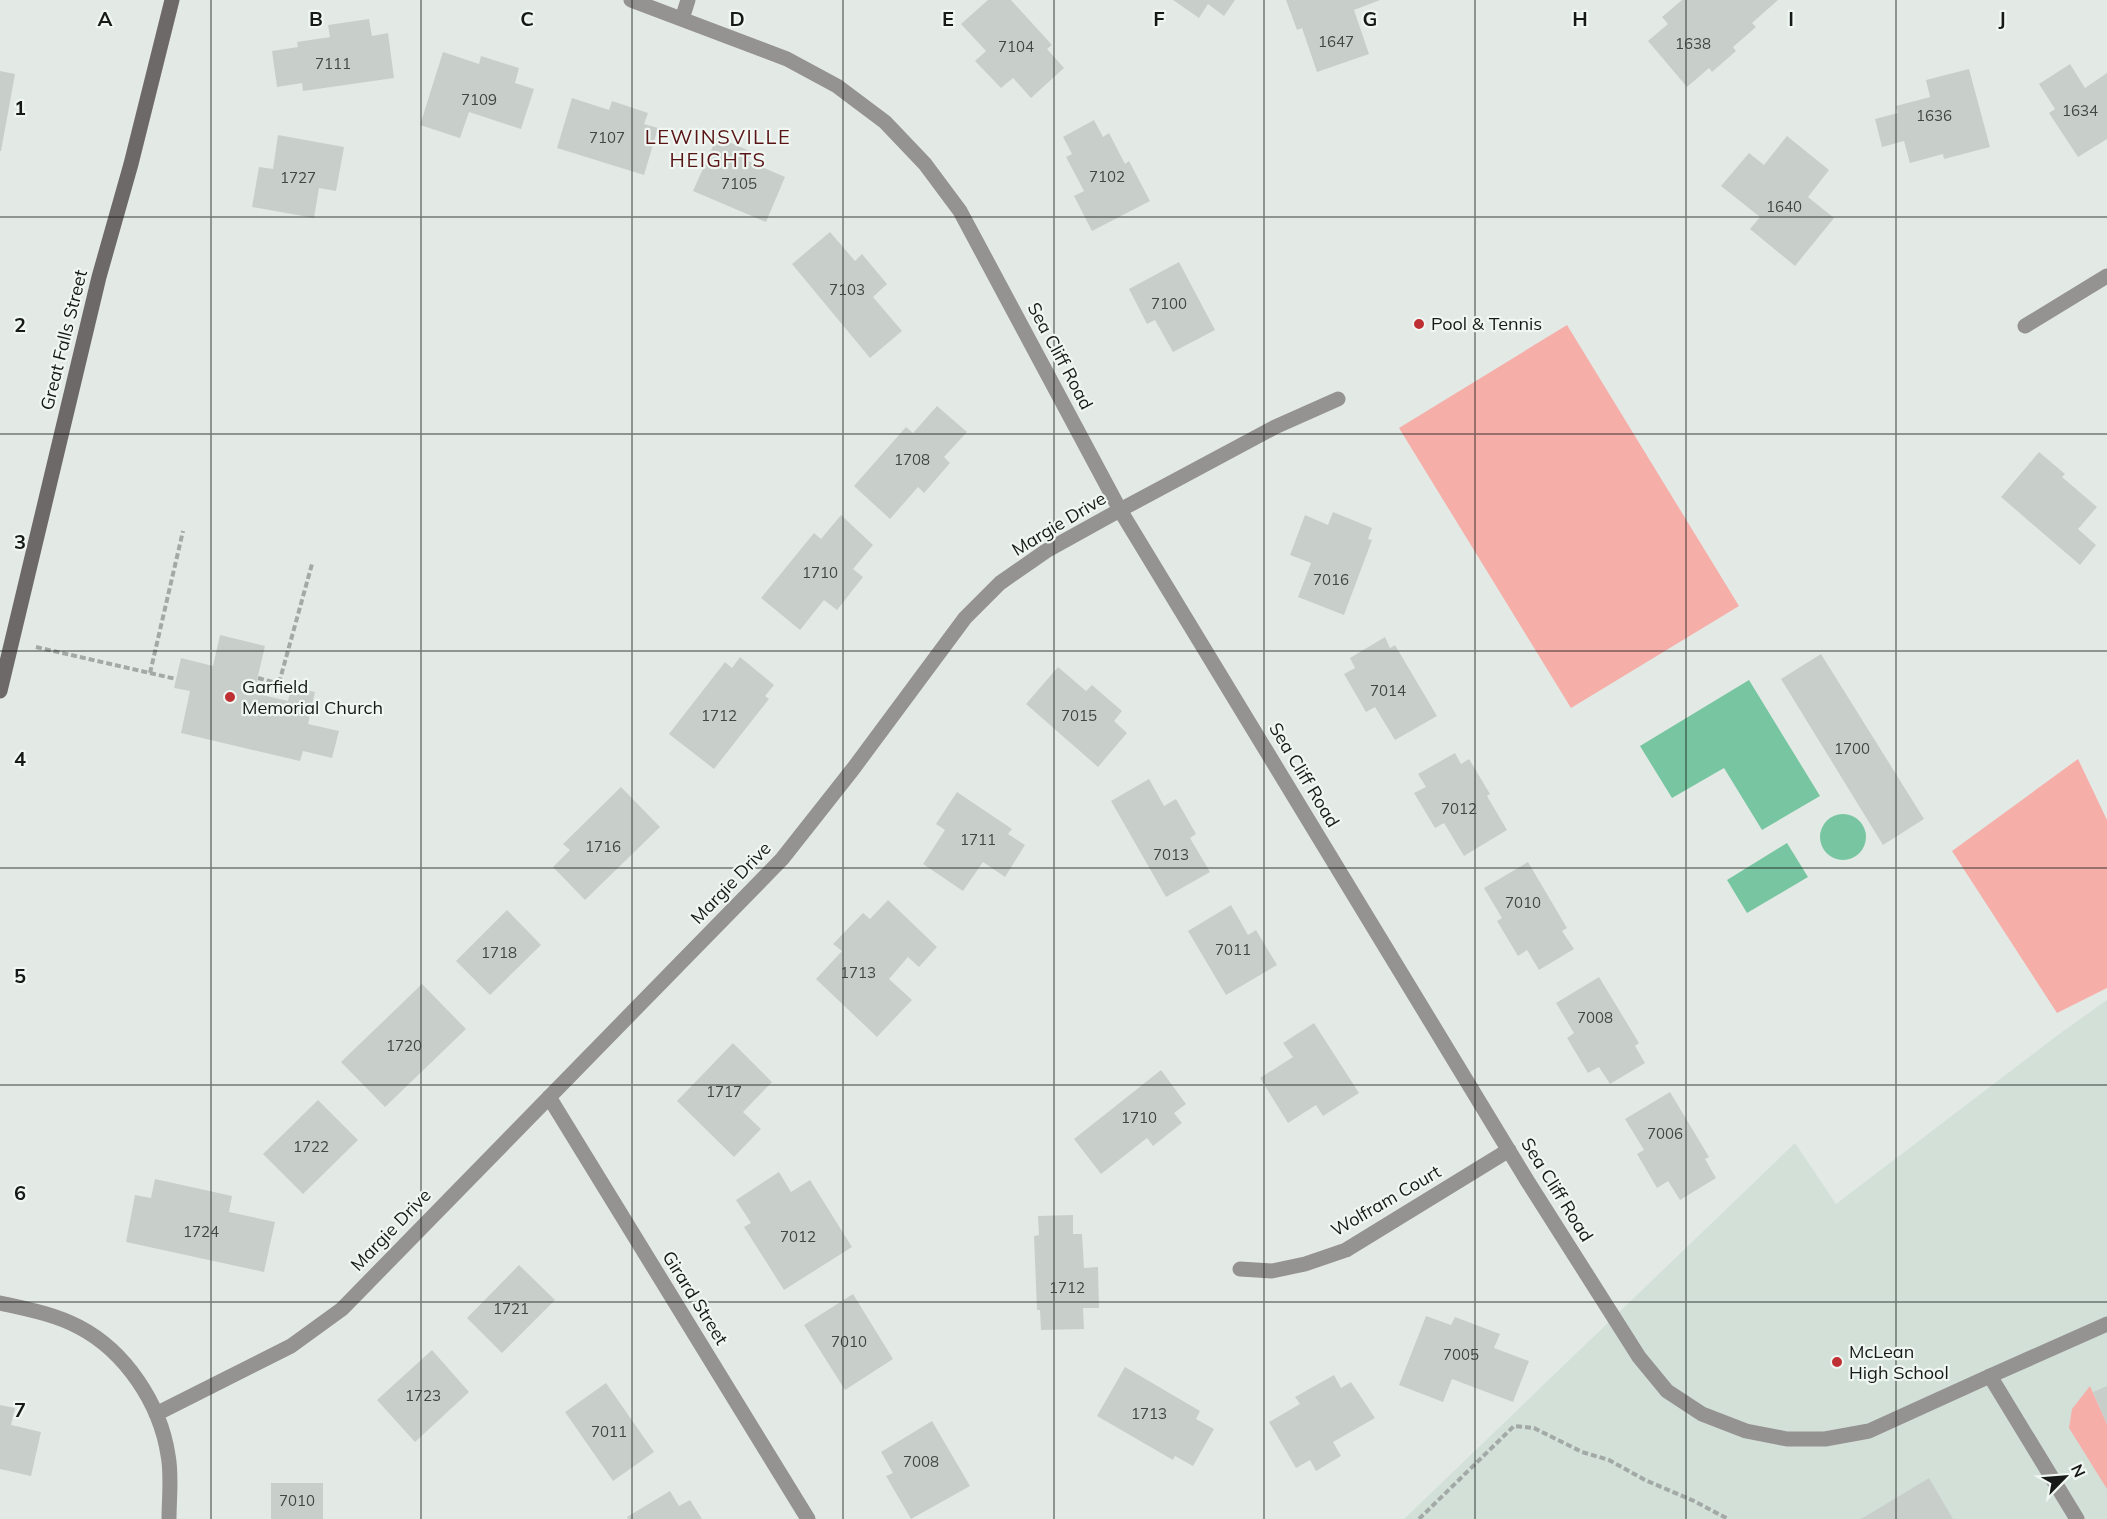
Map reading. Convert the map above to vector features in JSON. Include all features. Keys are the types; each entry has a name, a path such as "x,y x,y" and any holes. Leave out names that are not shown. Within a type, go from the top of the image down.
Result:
{"main road":[{"name":"Great Falls Street","path":"0,691 99,277 131,164 172,0"}],"street":[{"name":"Sea Cliff Road","path":"631,0 787,58 837,86 885,122 925,164 960,211 1120,510 1509,1150 1639,1357 1667,1391 1702,1414 1746,1431 1787,1439 1825,1439 1869,1431 2107,1324"},
{"path":"682,19 688,0"},
{"path":"2025,326 2107,276"},
{"name":"Margie Drive","path":"156,1414 291,1346 342,1309 782,859 860,760 965,618 1000,583 1046,551 1120,510 1275,427 1338,399"},
{"name":"Girard Street","path":"549,1097 808,1519"},
{"name":"Wolfram Court","path":"1240,1269 1272,1271 1305,1264 1346,1250 1509,1150"},
{"path":"0,1303 43,1312 80,1327 110,1349 138,1380 156,1414 168,1455 169,1519"},
{"path":"1990,1376 2077,1519"}],"path":[{"path":"150,673 183,531"},
{"path":"279,683 312,564"},
{"path":"12,641 176,679"},
{"path":"258,678 291,687"},
{"path":"1419,1519 1514,1426 1534,1428 1581,1452 1609,1460 1645,1480 1694,1501 1728,1519"}],"shaded area":[{"path":"1567,325 1739,606 1571,708 1399,428"},
{"path":"1749,680 1820,796 1762,830 1724,768 1672,798 1640,746"},
{"path":"2078,759 2107,820 2107,988 2057,1013 1952,851"},
{"path":"1843,814 1859,821 1866,837 1859,853 1843,860 1827,853 1820,837 1827,821"},
{"path":"1787,843 1808,877 1747,913 1727,880"},
{"name":"McLean High School","path":"2107,1000 2107,1519 1404,1519 1795,1143 1836,1204"},
{"path":"2090,1386 2107,1424 2107,1489 2069,1428 2072,1409"}],"building":[{"path":"988,0 1011,0 1052,45 1047,49 1064,68 1031,98 1013,78 1001,88 975,61 986,51 961,24"},
{"path":"1173,0 1235,0 1224,16 1208,4 1199,18"},
{"path":"1286,0 1380,0 1354,10 1369,54 1317,72 1302,28 1297,30"},
{"path":"1682,0 1778,0 1752,23 1756,27 1733,47 1736,51 1712,72 1709,68 1687,87 1648,41 1668,24 1662,17"},
{"path":"369,19 372,36 388,33 394,78 303,91 302,83 277,87 272,51 298,47 297,42 330,37 328,25"},
{"path":"443,52 479,64 481,56 519,68 515,83 534,89 521,129 469,112 460,138 420,125"},
{"path":"2070,64 2085,88 2107,73 2107,139 2078,157 2049,113 2055,109 2039,84"},
{"path":"1969,69 1990,147 1944,159 1943,154 1910,163 1904,141 1882,147 1875,119 1898,113 1896,106 1930,97 1926,80"},
{"path":"0,71 15,74 1,151 0,151"},
{"path":"572,98 609,110 612,101 648,113 644,124 658,128 644,175 557,148"},
{"path":"1094,120 1103,137 1109,133 1125,164 1129,161 1150,201 1092,231 1074,196 1084,191 1066,157 1072,154 1063,137"},
{"path":"278,135 344,147 336,191 319,188 314,218 252,207 259,167 273,169"},
{"path":"1787,136 1829,170 1808,197 1834,218 1795,266 1750,229 1760,217 1721,186 1749,153 1764,165"},
{"path":"717,137 752,152 748,161 785,177 766,222 693,191"},
{"path":"830,232 855,261 862,254 887,284 873,297 902,331 870,358 792,264"},
{"path":"1179,262 1215,330 1173,352 1155,320 1147,324 1129,289"},
{"path":"937,406 967,432 944,457 950,463 924,493 918,487 890,519 854,486 906,427 913,433"},
{"path":"2039,452 2065,474 2062,477 2097,507 2078,529 2096,545 2080,565 2001,497"},
{"path":"1333,512 1372,528 1368,539 1372,540 1344,615 1298,597 1311,563 1290,555 1305,515 1328,525"},
{"path":"841,515 873,545 853,569 863,577 837,610 824,600 800,630 761,598 814,533 821,539"},
{"name":"Garfield Memorial Church","path":"220,635 265,646 254,693 288,701 291,687 315,692 308,724 339,731 332,758 303,751 300,761 181,733 190,691 174,688 181,658 213,666"},
{"path":"1385,637 1390,648 1395,645 1437,716 1395,740 1375,707 1366,712 1344,674 1355,668 1350,658"},
{"path":"1821,654 1924,819 1883,845 1781,679"},
{"path":"740,657 774,685 765,696 769,699 714,769 669,734 725,662 732,668"},
{"path":"1058,667 1086,691 1092,685 1122,711 1114,721 1127,733 1098,767 1026,704"},
{"path":"1455,753 1461,764 1469,759 1490,794 1487,796 1507,830 1464,856 1444,823 1435,828 1414,793 1426,787 1418,774"},
{"path":"1149,779 1164,806 1176,799 1196,834 1190,838 1210,872 1166,897 1111,801"},
{"path":"621,787 660,827 585,900 553,867 570,850 563,844"},
{"path":"957,792 1012,829 1008,834 1025,845 1005,877 983,862 963,891 923,864 945,830 936,824"},
{"path":"1528,862 1567,928 1562,931 1574,949 1539,970 1527,950 1518,956 1497,921 1502,918 1484,888"},
{"path":"888,900 937,947 919,967 908,957 889,979 912,1000 877,1037 816,979 842,951 833,944 863,913 870,919"},
{"path":"1231,905 1248,935 1256,930 1277,965 1226,995 1188,931"},
{"path":"507,910 541,945 490,995 456,961"},
{"path":"1599,977 1639,1043 1635,1046 1645,1063 1610,1084 1599,1067 1588,1073 1567,1038 1574,1033 1556,1003"},
{"path":"422,984 466,1029 385,1107 341,1062"},
{"path":"1314,1023 1359,1093 1323,1116 1316,1105 1288,1123 1260,1078 1293,1057 1283,1043"},
{"path":"733,1043 772,1082 743,1112 761,1129 734,1157 677,1101"},
{"path":"1161,1070 1186,1104 1174,1113 1182,1123 1153,1146 1147,1138 1101,1174 1074,1139"},
{"path":"1670,1092 1709,1157 1705,1159 1716,1178 1680,1200 1668,1181 1657,1188 1637,1154 1644,1150 1625,1119"},
{"path":"318,1100 358,1140 303,1194 263,1154"},
{"path":"779,1172 791,1192 810,1180 852,1247 784,1290 744,1227 751,1223 736,1200"},
{"path":"155,1179 232,1196 229,1212 275,1222 264,1272 126,1242 135,1195 151,1198"},
{"path":"1073,1215 1073,1234 1082,1234 1084,1268 1098,1267 1099,1308 1083,1308 1084,1329 1041,1330 1040,1310 1037,1310 1034,1236 1039,1235 1038,1216"},
{"path":"519,1265 555,1300 502,1353 467,1318"},
{"path":"853,1294 893,1359 845,1390 804,1325"},
{"path":"1426,1316 1451,1325 1455,1317 1500,1334 1494,1348 1529,1361 1513,1402 1452,1379 1443,1402 1399,1385"},
{"path":"432,1350 469,1392 415,1442 377,1400"},
{"path":"1125,1367 1200,1411 1196,1419 1214,1429 1193,1466 1175,1456 1173,1460 1097,1416"},
{"path":"1334,1375 1341,1388 1351,1382 1375,1418 1333,1442 1341,1456 1316,1471 1310,1460 1296,1468 1269,1422 1300,1404 1295,1397"},
{"path":"606,1383 654,1452 613,1481 565,1412"},
{"path":"2107,1386 2107,1424 2093,1392"},
{"path":"0,1405 15,1408 11,1425 41,1432 31,1476 0,1469"},
{"path":"932,1421 970,1486 911,1519 886,1476 893,1473 881,1452"},
{"path":"1929,1478 1953,1519 1861,1519"},
{"path":"271,1483 323,1483 323,1519 271,1519"},
{"path":"670,1491 679,1506 690,1500 702,1519 628,1519 627,1517"}],"place":[{"name":"Pool & Tennis","path":"1419,324"},
{"name":"Garfield Memorial Church","path":"230,697"},
{"name":"McLean High School","path":"1837,1362"}],"district":[{"name":"LEWINSVILLE HEIGHTS","path":"718,148"}]}
